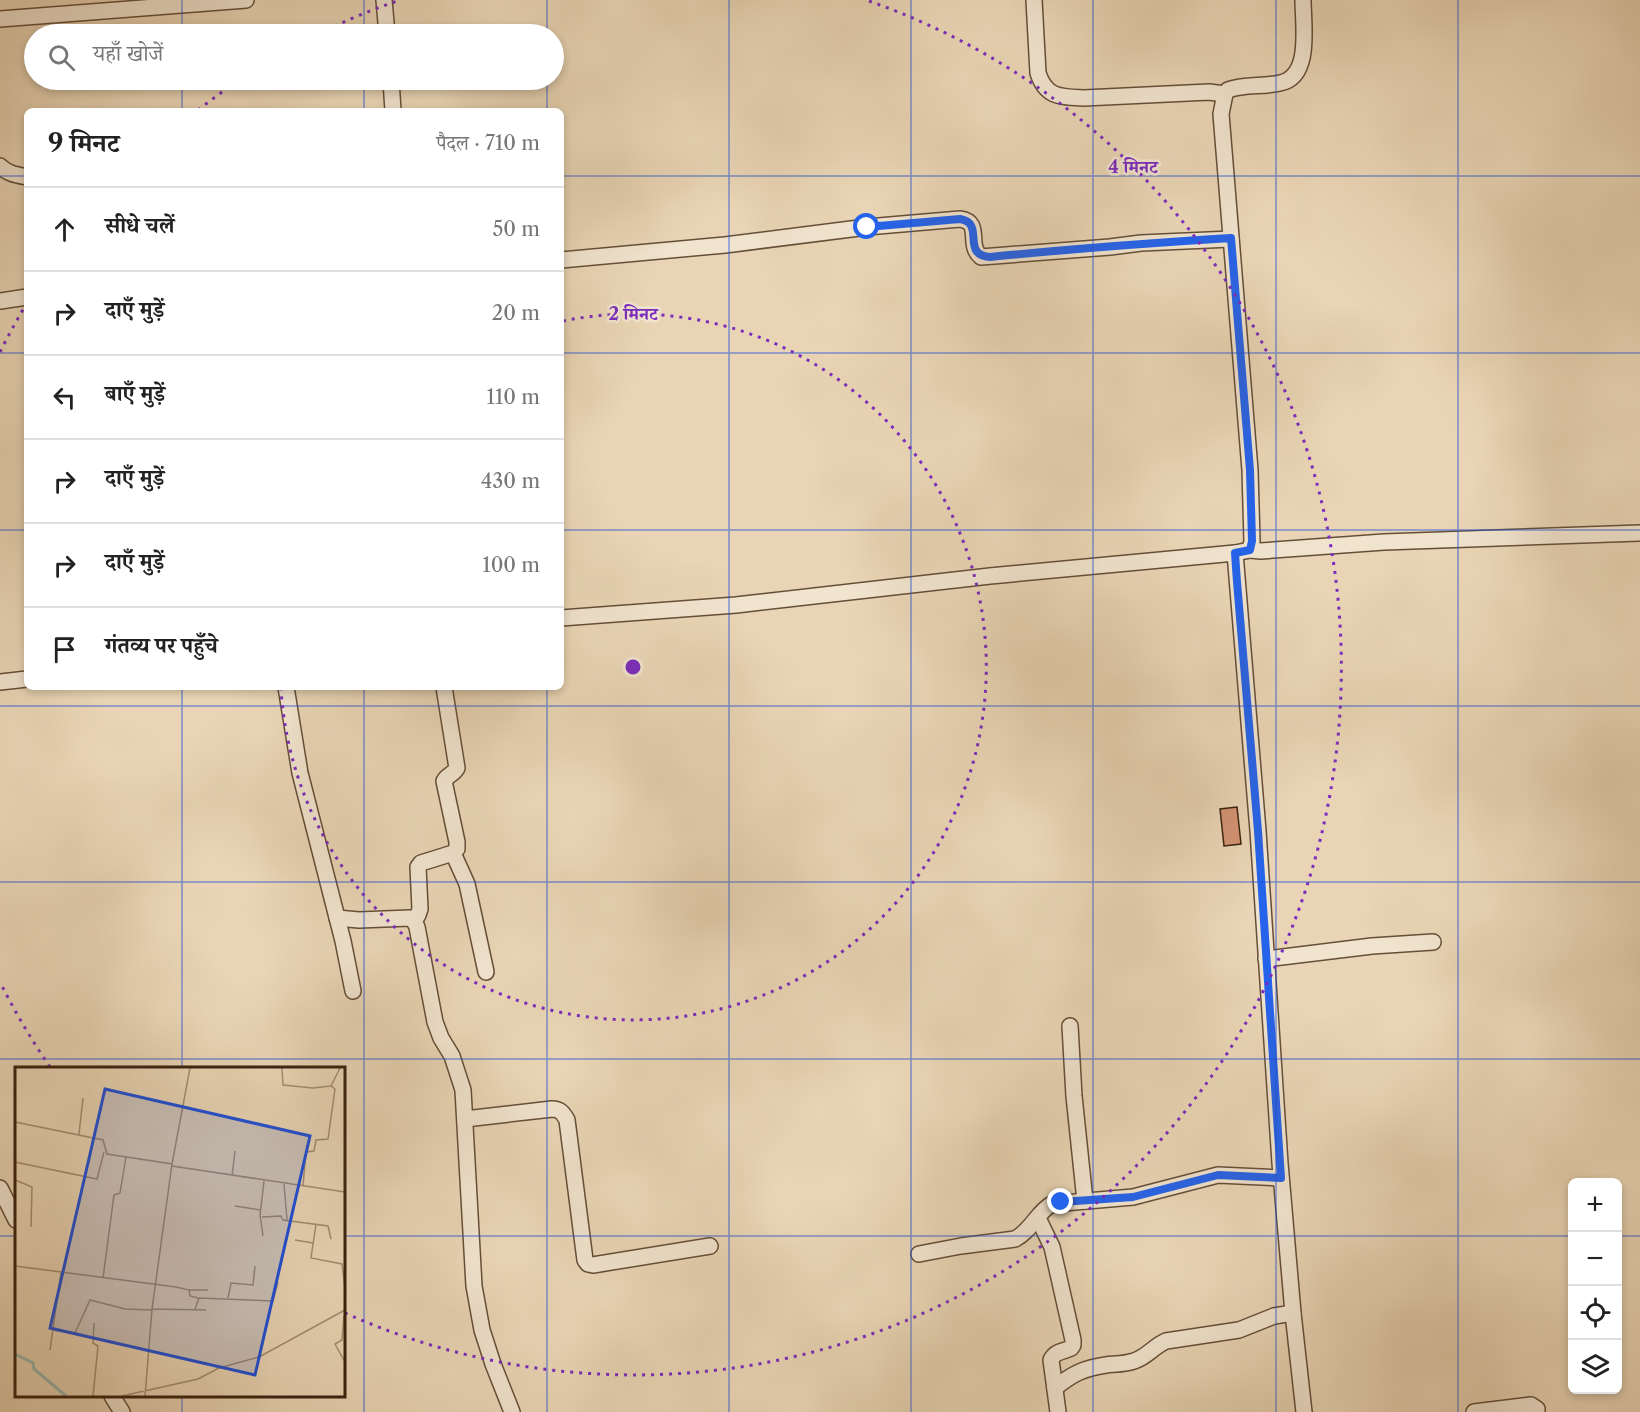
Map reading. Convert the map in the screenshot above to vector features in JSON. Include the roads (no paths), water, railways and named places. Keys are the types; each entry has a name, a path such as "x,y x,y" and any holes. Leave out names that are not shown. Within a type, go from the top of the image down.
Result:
{"street":[{"path":"0,19 246,0"},
{"path":"384,0 386,24"},
{"path":"1034,0 1038,73 1041,84 1051,94 1084,98 1209,92 1225,94 1233,89 1282,83 1292,79 1302,64 1303,0"},
{"path":"392,90 393,108"},
{"path":"1225,94 1221,114 1250,470 1252,541 1243,551 1258,831 1281,1178 1304,1412"},
{"path":"0,166 4,171 24,176"},
{"path":"564,260 725,245 867,227 960,219 971,223 977,253 990,257 1142,243 1231,238"},
{"path":"0,301 24,297"},
{"path":"564,618 736,605 990,576 1243,551 1384,542 1640,533"},
{"path":"0,682 24,679"},
{"path":"286,690 300,773 343,941 352,991"},
{"path":"414,921 420,909 418,867 421,863 453,853 457,849 444,781 446,777 454,774 457,768 445,690"},
{"path":"453,853 467,884 486,972"},
{"path":"337,918 359,920 404,917 414,921 417,927 435,1022 452,1056 463,1090 474,1286 482,1330 512,1412"},
{"path":"1266,959 1372,946 1433,942"},
{"path":"1070,1026 1074,1096 1085,1201"},
{"path":"465,1119 559,1109 567,1120 585,1260 588,1264 711,1246"},
{"path":"920,1254 1015,1239 1023,1235 1045,1208 1052,1204 1142,1195 1218,1175 1281,1178"},
{"path":"0,1188 15,1218"},
{"path":"1038,1218 1052,1247 1073,1340 1071,1348 1057,1352 1051,1360 1058,1412"},
{"path":"1055,1388 1070,1376 1081,1371 1141,1359 1166,1341 1239,1330 1274,1316 1293,1312"},
{"path":"113,1397 122,1412"},
{"path":"1474,1412 1531,1405 1537,1409 1537,1412"}]}
